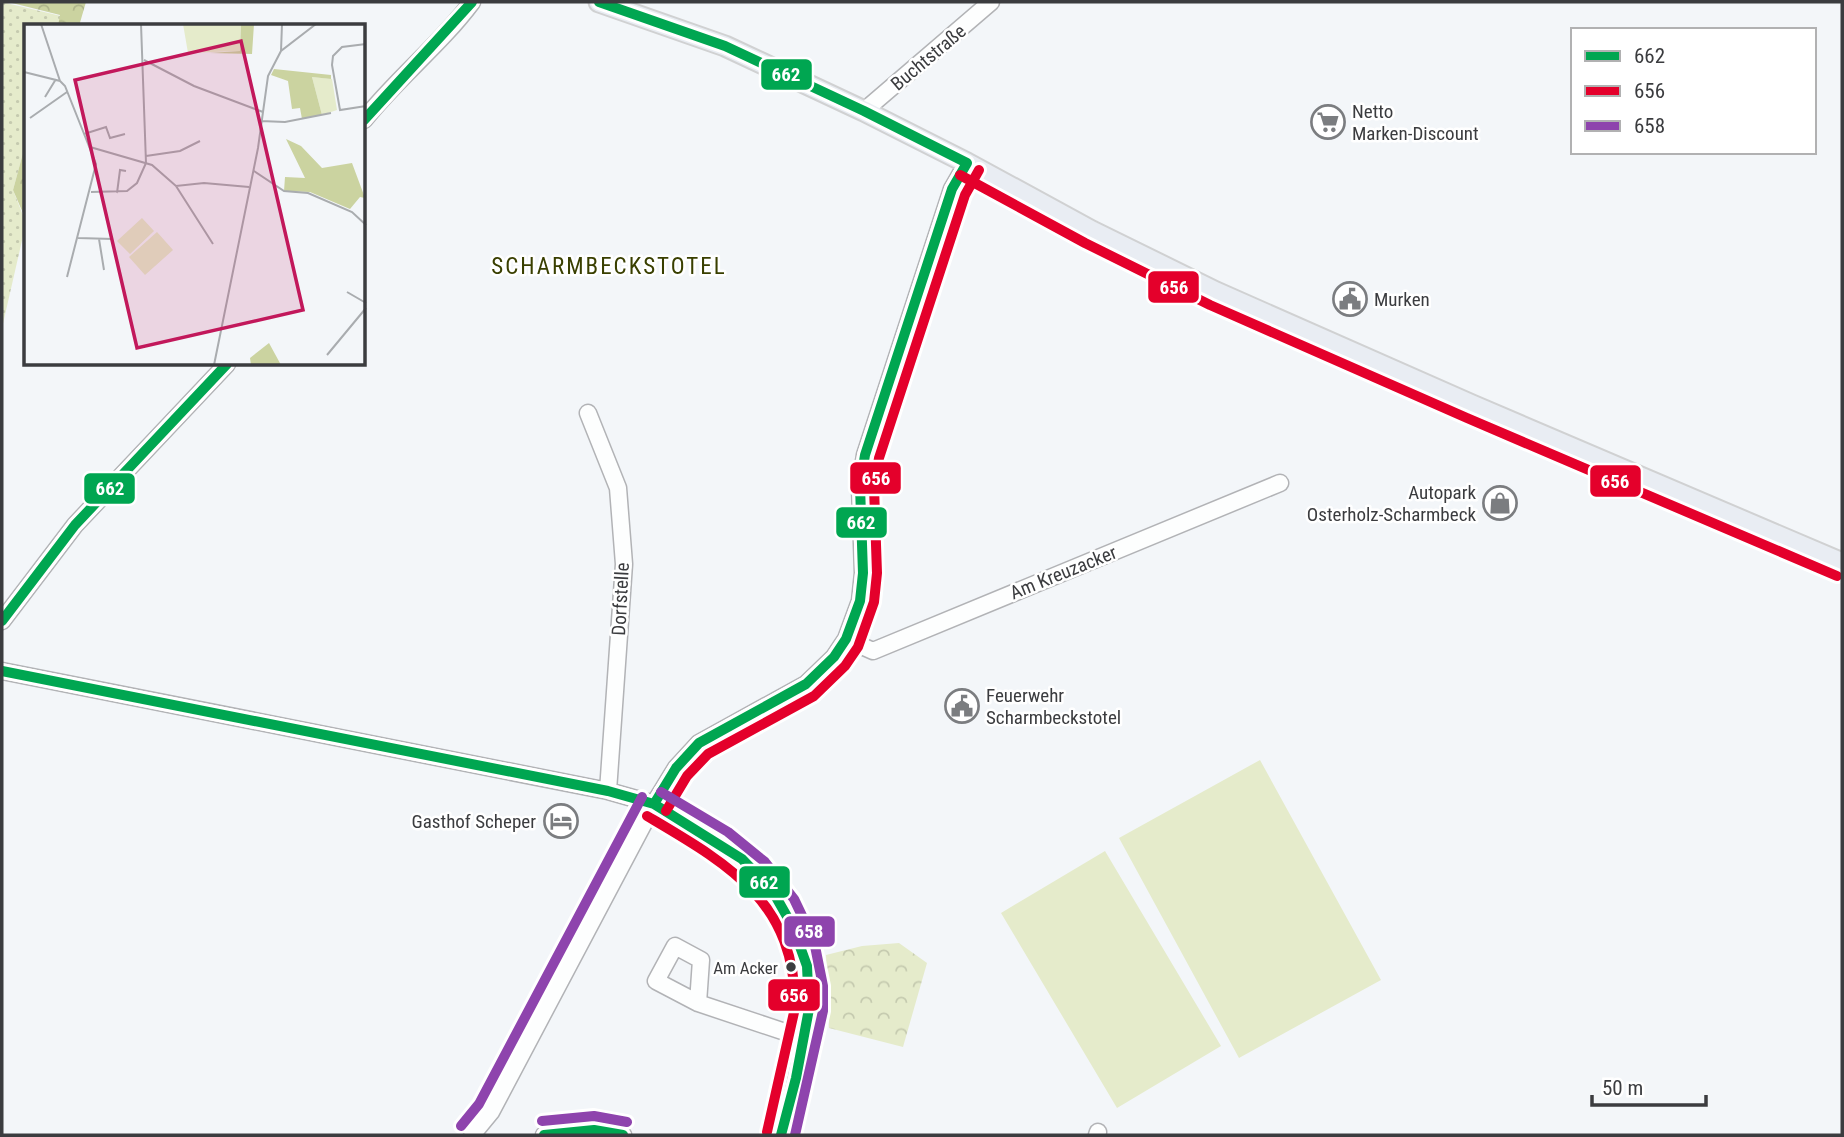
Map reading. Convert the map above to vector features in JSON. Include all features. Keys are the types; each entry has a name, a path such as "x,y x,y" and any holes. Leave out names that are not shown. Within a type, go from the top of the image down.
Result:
{"main road":[{"path":"599,2 725,47 864,111 1092,231 1216,292 1842,563"}],"street":[{"path":"366,117 383,96 457,22 472,2"},
{"name":"Buchtstraße","path":"864,111 991,2"},
{"path":"472,1135 491,1112 654,804 676,768 699,743 806,684 834,657 846,639 860,601 863,573 860,486 866,455 952,189 967,163"},
{"path":"2,621 75,525 224,366"},
{"name":"Dorfstelle","path":"588,413 618,488 624,564 608,791"},
{"name":"Am Kreuzacker","path":"846,639 873,651 1280,483"},
{"path":"2,671 608,791 654,804 742,859 772,890 793,927 807,966 809,1009 796,1078 781,1135"},
{"path":"698,1003 803,1038"},
{"path":"544,1135 580,1131 615,1132 623,1135"}],"green space":[{"path":"2,2 61,16 59,24 24,24 24,149 13,190 24,218 24,232 2,328"},
{"path":"8,2 86,2 80,24 58,24 60,15"},
{"path":"24,149 24,215 13,190"},
{"path":"1260,760 1381,980 1239,1058 1119,838"},
{"path":"1105,851 1221,1046 1117,1108 1001,913"},
{"path":"899,943 927,963 903,1047 829,1028 826,955 862,946"}],"transit line":[{"name":"662","path":"366,118 472,2"},
{"name":"662","path":"599,2 725,46 967,163"},
{"name":"662","path":"654,804 676,768 699,743 806,684 834,657 846,639 860,601 863,573 860,486 865,455 952,189 967,163"},
{"name":"656","path":"666,811 687,776 708,754 814,696 845,666 858,647 874,602 877,573 874,487 879,458 965,195 979,170"},
{"name":"656","path":"960,175 1085,243 1210,305 1837,576"},
{"name":"662","path":"2,621 75,525 225,366"},
{"name":"662","path":"2,671 608,791 654,804 742,859 772,890 793,927 807,966 809,1009 796,1078 781,1135"},
{"name":"658","path":"661,792 728,832 765,862 794,899 814,941 823,986 823,1011 795,1135"},
{"name":"658","path":"461,1126 479,1104 642,797"},
{"name":"656","path":"647,816 730,870 752,890 770,913 784,940 792,971 795,1008 767,1132"},
{"name":"658","path":"542,1121 594,1116 627,1122"},
{"name":"662","path":"544,1135 594,1130 623,1135"}],"place":[{"name":"Netto Marken-Discount","path":"1328,122"},
{"name":"Murken","path":"1350,299"},
{"name":"Autopark Osterholz-Scharmbeck","path":"1500,503"},
{"name":"Feuerwehr Scharmbeckstotel","path":"962,706"},
{"name":"Gasthof Scheper","path":"561,821"},
{"name":"Am Acker","path":"791,967"}],"district":[{"name":"SCHARMBECKSTOTEL","path":"609,266"}]}
